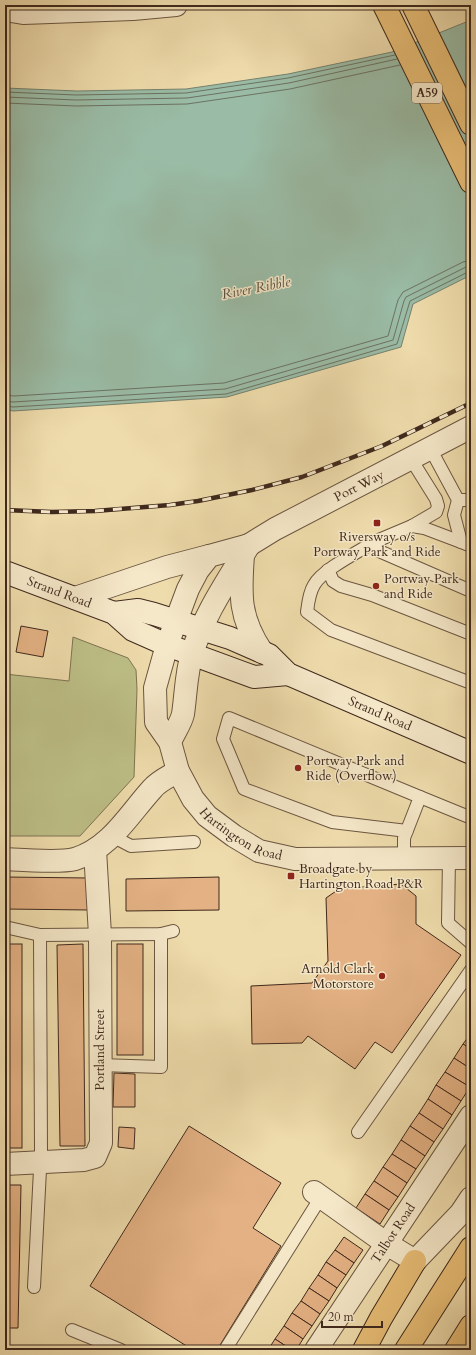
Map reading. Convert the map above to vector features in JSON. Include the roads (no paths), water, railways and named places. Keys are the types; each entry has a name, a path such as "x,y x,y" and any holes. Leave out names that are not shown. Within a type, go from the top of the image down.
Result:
{"highway":[{"name":"A59","path":"384,5 471,182"},
{"name":"A59","path":"413,5 471,124"},
{"path":"406,1350 471,1248"},
{"path":"364,1350 415,1261"},
{"path":"456,1350 471,1326"}],"street":[{"path":"5,10 23,14 133,9 176,5"},
{"name":"Port Way","path":"192,654 218,595 246,550 275,529 471,427"},
{"path":"246,550 242,599 244,616 253,638 262,652"},
{"name":"Port Way","path":"75,598 167,567 209,556 246,550"},
{"path":"167,645 188,589 198,570 209,556"},
{"name":"Strand Road","path":"5,572 114,613 133,630 167,645 254,677 288,674"},
{"name":"Strand Road","path":"114,613 138,610 230,638 268,655 288,674 471,753"},
{"name":"Hartington Road","path":"167,645 155,688 156,722 170,742 178,771 193,799 207,816 234,836 259,851 295,859 471,858"},
{"path":"170,742 183,715 186,678 192,654"},
{"path":"5,859 74,859 95,850 112,836 154,787 178,771"},
{"name":"Portland Street","path":"5,1164 84,1160 95,1158 101,1143 100,935 95,850"},
{"name":"Talbot Road","path":"316,1350 471,1116"},
{"path":"318,1194 387,1244 415,1261 461,1213 471,1198"}],"lane":[{"path":"430,448 467,499 454,514 466,544"},
{"path":"410,459 436,499 438,506 436,512 412,526 374,542 328,570 314,585 309,599 307,612 331,630 471,683"},
{"path":"412,526 424,528 466,544"},
{"path":"374,542 379,551 471,591"},
{"path":"328,570 333,581 341,586 372,595 471,634"},
{"path":"407,831 332,822 244,789 223,739 230,718 469,817"},
{"path":"404,859 404,845 407,831 420,797"},
{"path":"112,836 131,846 194,842"},
{"path":"449,858 448,923 471,943"},
{"path":"5,927 40,934 100,935 167,933 161,1066 100,1065"},
{"path":"34,1287 40,1162 40,934"},
{"path":"358,1132 471,970"},
{"path":"226,1350 318,1194"},
{"path":"72,1330 121,1350"}],"water":[{"name":"River Ribble","path":"471,20 471,275 413,304 401,347 227,397 13,411 5,409 5,88 77,91 186,89 288,74 392,52"}],"railway":[{"path":"5,510 52,512 95,511 170,505 252,490 302,477 382,446 471,403"}],"place":[{"name":"Riversway o/s Portway Park and Ride","path":"377,523"},
{"name":"Portway Park and Ride","path":"376,586"},
{"name":"Portway Park and Ride (Overflow)","path":"298,768"},
{"name":"Broadgate by Hartington Road P&R","path":"291,876"},
{"name":"Arnold Clark Motorstore","path":"382,976"}]}
